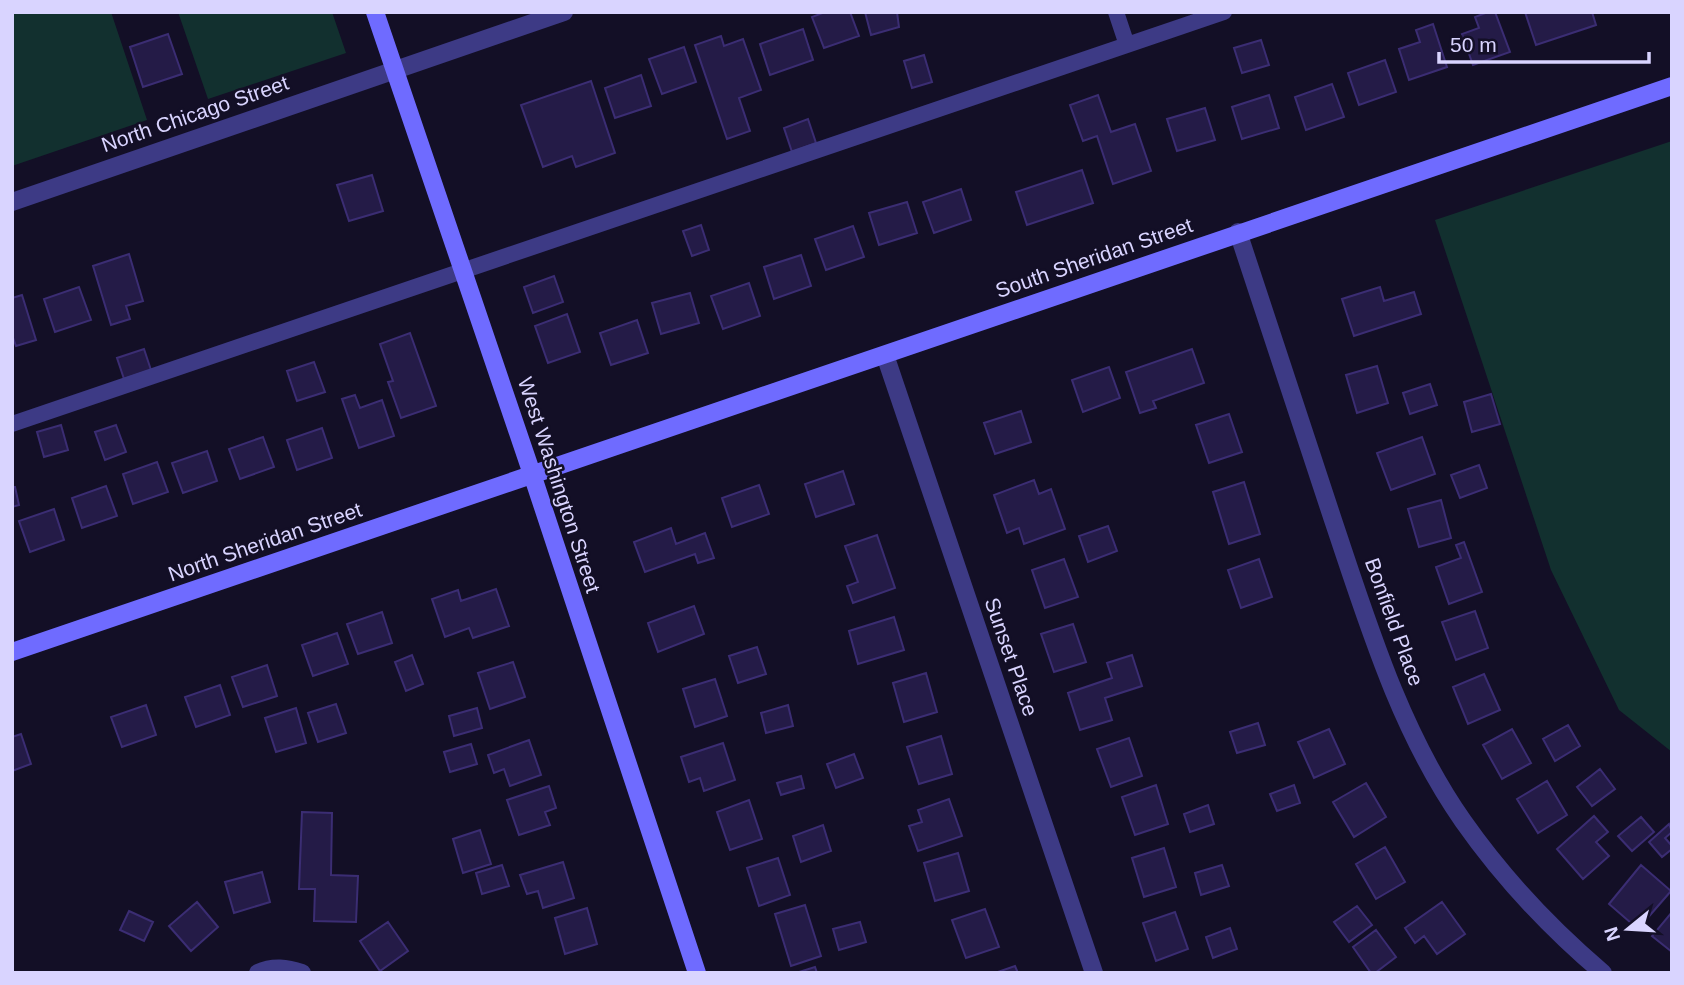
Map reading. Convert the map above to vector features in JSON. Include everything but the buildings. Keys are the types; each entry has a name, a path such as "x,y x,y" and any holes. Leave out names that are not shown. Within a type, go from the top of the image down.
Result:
{"street":[{"name":"West Washington Street","path":"375,12 697,973"},
{"name":"North Chicago Street","path":"12,202 564,12"},
{"name":"South Sheridan Street","path":"532,474 1672,86"},
{"name":"Bonfield Place","path":"1238,232 1362,606 1390,682 1422,753 1462,820 1509,883 1603,973"},
{"name":"Sunset Place","path":"885,355 1094,973"},
{"name":"North Sheridan Street","path":"12,652 532,474"},
{"path":"258,973 267,969 283,968 302,973"}],"lane":[{"path":"1116,12 1127,45"},
{"path":"12,424 1224,12"}],"green space":[{"path":"12,12 111,12 147,120 12,166"},
{"path":"178,12 332,12 346,53 208,99"},
{"path":"1672,141 1672,752 1619,710 1551,570 1435,220"}]}
